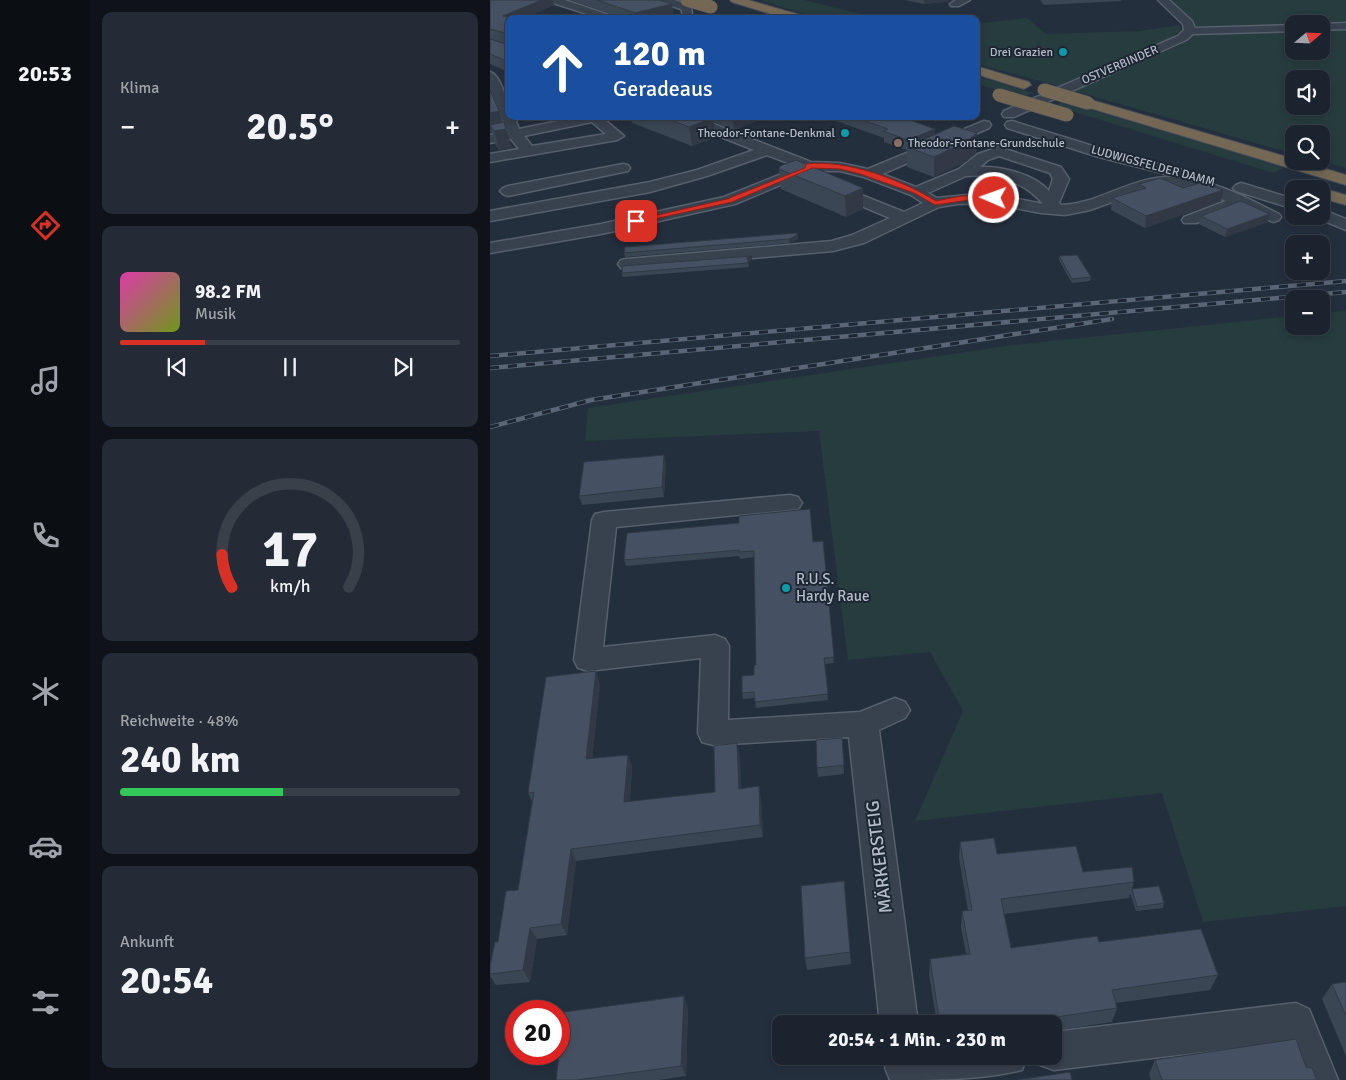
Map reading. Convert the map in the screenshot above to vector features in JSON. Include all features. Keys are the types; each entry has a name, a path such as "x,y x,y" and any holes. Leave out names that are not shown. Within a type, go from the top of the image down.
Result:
{"highway":[{"path":"736,0 787,15"},
{"path":"684,1 716,9"},
{"path":"980,71 1346,180"},
{"path":"992,92 1086,121"},
{"path":"1330,196 1346,200"}],"street":[{"path":"554,0 602,15"},
{"path":"663,0 684,1 692,14 686,15"},
{"path":"1162,0 1188,23 1190,31 1285,28"},
{"path":"1330,27 1346,26"},
{"name":"OSTVERBINDER","path":"869,174 1182,38 1190,31"},
{"path":"493,74 505,111"},
{"name":"LUDWIGSFELDER DAMM","path":"994,119 1140,164 1285,201"},
{"path":"509,120 515,135 530,152"},
{"path":"490,139 590,120"},
{"path":"490,158 617,136 602,120"},
{"path":"690,120 808,167"},
{"path":"602,149 623,168 648,186"},
{"path":"490,216 588,199 686,177 767,150"},
{"path":"916,192 964,172 983,157 999,150 1056,170 1061,179 1054,207"},
{"path":"808,167 809,174 814,181 904,218"},
{"path":"490,248 601,229 723,202 808,167 840,167 869,174 916,192 935,203"},
{"path":"508,191 623,168"},
{"path":"964,172 990,172 1018,178 1038,188 1054,207"},
{"path":"504,173 514,212"},
{"path":"686,177 723,202"},
{"path":"627,264 833,246 858,239 935,203 969,198 994,198 1054,207 1089,205 1154,181 1177,181 1215,189 1273,217"},
{"path":"588,199 601,229"},
{"path":"1190,220 1240,201"},
{"path":"1330,218 1346,225"},
{"path":"790,503 604,520 588,660 715,646 713,733 863,724 895,710"},
{"name":"MÄRKERSTEIG","path":"863,724 898,1015"},
{"path":"1062,1050 1296,1022 1318,1080"},
{"path":"905,1068 931,1065"}],"green space":[{"path":"760,0 804,0 866,15 807,15"},
{"path":"1167,0 1346,0 1346,168 1330,164 1330,125 1285,125 1285,151 1071,90 1181,43 1192,35 1196,28 1194,22"},
{"path":"1027,18 1046,34 1140,31 1180,25 1181,31 1168,39 1058,86 980,65 980,24"},
{"path":"980,77 1036,94 1030,94 1026,97 980,85"},
{"path":"1061,101 1285,167 1274,173 1052,105 1059,104"},
{"path":"1346,311 1346,906 1203,922 1162,793 915,821 963,711 930,652 848,660 819,431 585,441 588,408 1013,345 1285,317 1285,335 1330,335 1330,312"}],"building":[{"path":"490,0 542,0 503,16 505,17 505,33 490,29"},
{"path":"597,0 659,0 672,4 635,13"},
{"path":"490,39 505,44 505,60 490,54"},
{"path":"490,90 499,111 490,113"},
{"path":"671,120 708,120 689,127"},
{"path":"862,120 910,120 935,129 908,140 883,131 888,129"},
{"path":"504,122 506,129 494,131 490,125"},
{"path":"954,126 977,133 967,141 934,157 907,147"},
{"path":"796,160 863,188 845,196 779,169 780,166"},
{"path":"1160,178 1183,188 1203,182 1223,190 1146,216 1112,198 1146,188 1139,184"},
{"path":"1241,201 1270,214 1227,229 1201,216"},
{"path":"797,233 797,235 789,239 624,253 625,247"},
{"path":"1077,255 1091,277 1072,279 1059,256"},
{"path":"752,256 747,258 748,263 622,273 622,266"},
{"path":"664,455 662,487 579,496 584,462"},
{"path":"810,509 813,542 823,541 834,657 824,658 828,694 755,702 754,692 742,693 742,676 754,675 754,665 756,665 754,551 739,552 739,550 624,560 627,533 739,523 739,516"},
{"path":"596,671 586,759 628,755 624,802 715,792 714,746 737,743 739,789 759,786 760,825 571,849 561,924 530,928 523,970 490,974 495,942 498,942 506,891 518,890 534,792 528,793 546,677"},
{"path":"842,738 844,765 817,768 816,740"},
{"path":"994,838 997,854 1076,846 1083,872 1132,867 1134,882 1001,899 1011,948 1097,936 1099,942 1201,929 1218,975 1112,990 1117,1008 1062,1016 939,1015 930,959 970,954 962,911 972,910 960,842"},
{"path":"844,881 850,952 805,958 801,886"},
{"path":"1159,886 1164,903 1137,907 1132,889"},
{"path":"1346,982 1346,1016 1332,984"},
{"path":"684,996 681,1066 576,1080 556,1080 558,1065 570,1065 570,1011"},
{"path":"1296,1039 1306,1067 1312,1068 1317,1080 1162,1080 1155,1060"},
{"path":"1070,1072 1072,1080 1017,1080"}],"railway":[{"path":"490,356 1346,281"},
{"path":"490,368 1346,292"},
{"path":"490,427 591,400 1112,319"}],"place":[{"name":"Drei Grazien","path":"1063,52"},
{"name":"Theodor-Fontane-Denkmal","path":"845,133"},
{"name":"Theodor-Fontane-Grundschule","path":"898,143"},
{"name":"R.U.S. Hardy Raue","path":"786,588"}],"route":[{"path":"636,221 729,200 808,169 808,166 840,167 862,172 916,192 935,203 969,198 994,198"}]}
